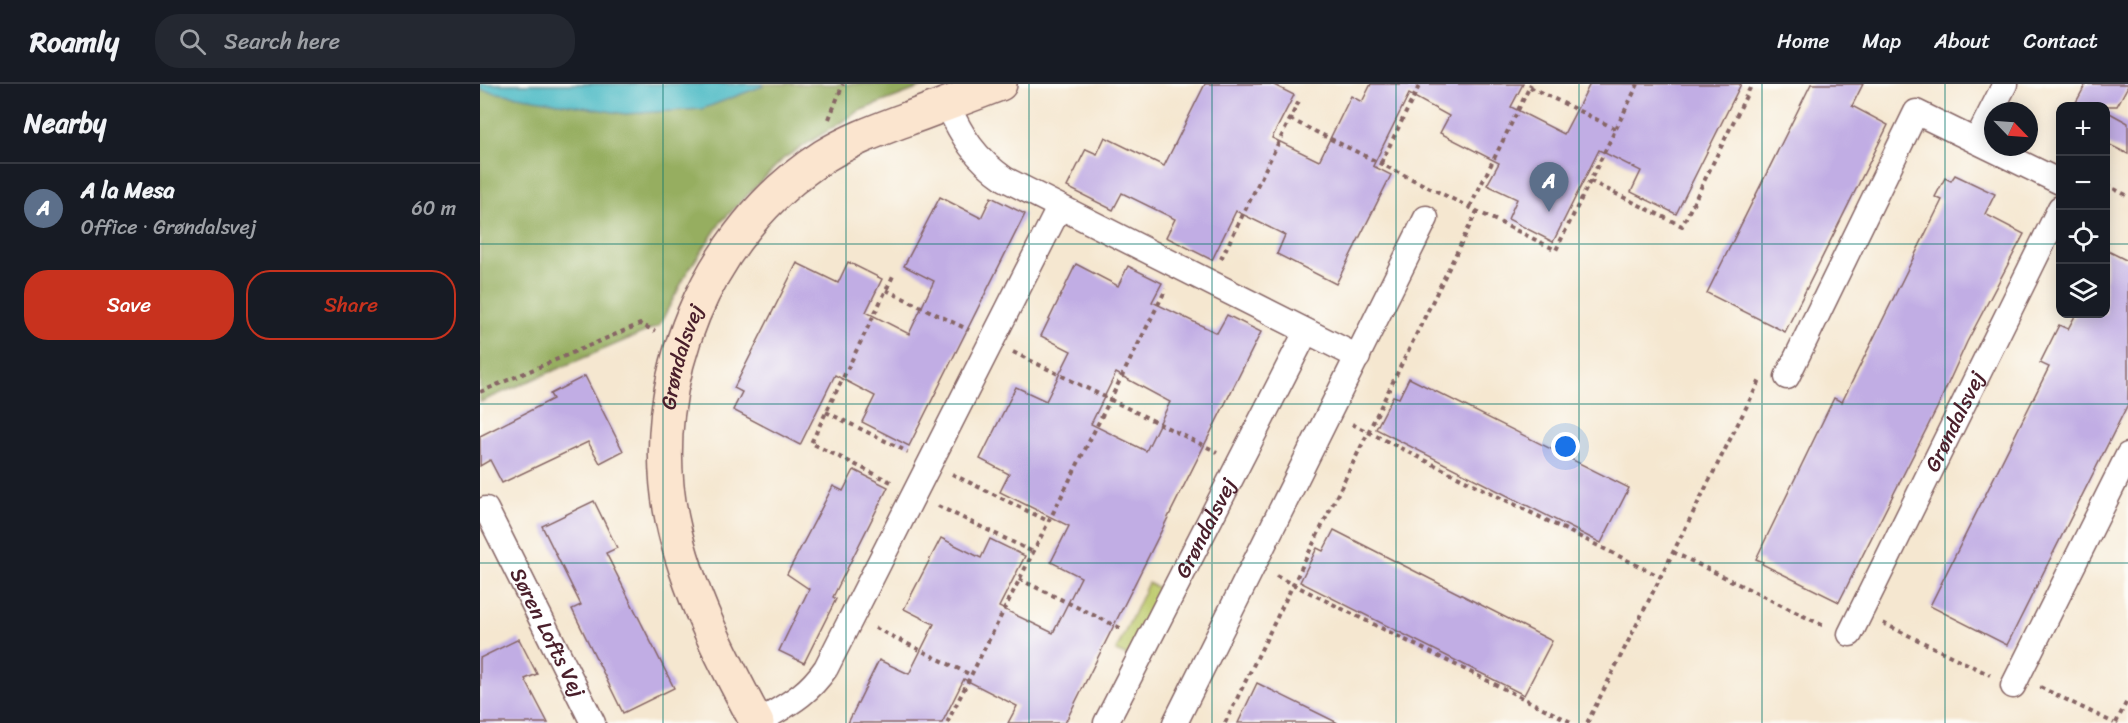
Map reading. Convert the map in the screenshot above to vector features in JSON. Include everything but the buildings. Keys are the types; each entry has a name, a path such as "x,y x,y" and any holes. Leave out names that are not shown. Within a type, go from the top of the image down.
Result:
{"street":[{"name":"Grøndalsvej","path":"1000,84 850,140 796,175 750,220 713,274 681,344 667,421 667,492 672,519 687,575 701,612 751,721 799,699 814,686 826,668 1059,208"},
{"path":"1976,141 2005,84"},
{"path":"946,104 973,150 986,166 1005,179 1358,357"},
{"path":"1787,377 1916,112 2056,180"},
{"name":"Grøndalsvej","path":"1856,623 2060,210"},
{"path":"1175,723 1426,218"},
{"name":"Grøndalsvej","path":"1106,723 1306,332"},
{"path":"2015,681 2128,455"},
{"name":"Søren Lofts Vej","path":"486,509 593,723"}],"path":[{"path":"1381,163 1420,84"},
{"path":"1290,118 1556,250 1638,84"},
{"path":"1590,181 1682,226 1752,84"},
{"path":"1470,207 1530,85 1616,129"},
{"path":"1209,283 1299,100"},
{"path":"2110,187 2128,196"},
{"path":"1225,723 1477,211"},
{"path":"947,723 1177,267"},
{"path":"893,276 811,443 1033,552"},
{"path":"886,290 1239,463"},
{"path":"480,392 640,324 681,344"},
{"path":"1587,723 1767,367 1787,377"},
{"path":"1330,413 1661,577"},
{"path":"1673,552 1835,632 1843,616 1856,623 2015,681 2115,723 2128,699"},
{"path":"1254,565 1573,723"},
{"path":"1020,579 1122,629 1118,637"},
{"path":"852,617 971,675"}],"green space":[{"path":"480,84 930,84 859,111 784,158 721,222 688,271 659,326 480,402"},
{"path":"1148,583 1167,592 1134,659 1116,651"}],"water":[{"path":"480,84 763,84 763,86 702,109 625,114 480,90"}],"place":[{"name":"A la Mesa","path":"1549,212"}]}
